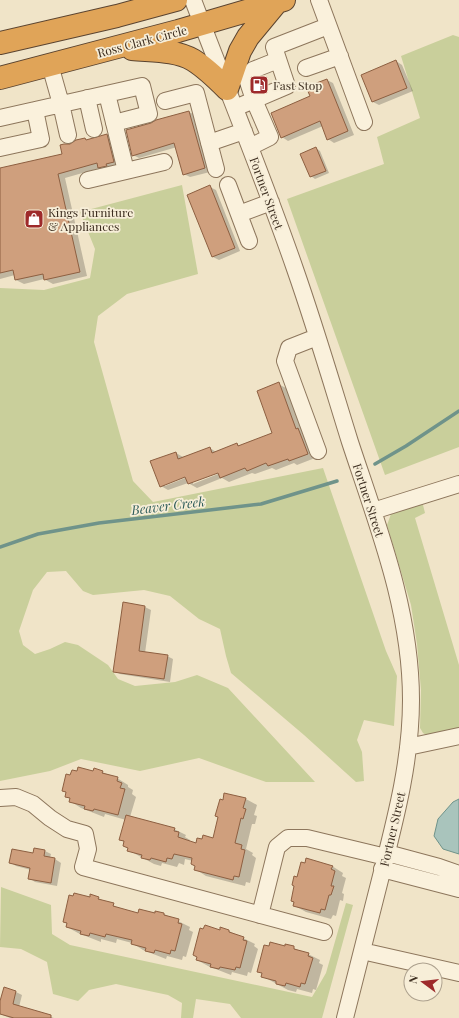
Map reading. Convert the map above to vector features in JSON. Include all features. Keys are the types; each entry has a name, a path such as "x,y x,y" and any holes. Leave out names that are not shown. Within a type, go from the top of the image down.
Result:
{"highway":[{"path":"117,16 135,0"},
{"path":"0,43 117,16 176,0"},
{"path":"231,99 242,46 248,37 280,1"},
{"name":"Ross Clark Circle","path":"0,78 118,48 280,1"},
{"path":"118,48 164,52 181,55 193,60 206,68 231,99"}],"street":[{"name":"Fortner Street","path":"193,0 271,202 295,270 396,585 406,636 410,681 408,747 403,782 345,1018"},
{"path":"319,0 364,122"},
{"path":"231,99 254,100 287,86 274,47 328,26"},
{"path":"306,68 340,56"},
{"path":"250,147 270,137 254,100 246,76 253,70 278,60"},
{"path":"50,65 68,134"},
{"path":"0,118 142,86 149,114 114,123"},
{"path":"165,101 196,93 216,169"},
{"path":"107,94 126,171"},
{"path":"87,98 94,129"},
{"path":"0,148 41,139 35,110"},
{"path":"209,143 244,131"},
{"path":"88,180 164,162"},
{"path":"228,185 249,240"},
{"path":"239,214 271,202"},
{"path":"317,337 290,348 285,361 318,452"},
{"path":"372,511 459,484"},
{"path":"408,747 459,736"},
{"path":"0,798 16,797 33,804 50,818 67,829 85,834 88,849 84,867 324,932"},
{"path":"260,915 277,847 288,838 307,838 385,860 459,889"},
{"path":"385,860 439,867 459,874"},
{"path":"362,951 459,973"}],"green space":[{"path":"453,35 459,37 459,447 385,475 287,199 384,164 377,137 420,118 401,56"},
{"path":"182,185 198,274 127,294 98,316 94,342 133,481 153,502 323,468 386,651 397,676 394,726 364,720 357,740 362,752 364,781 356,782 304,735 231,673 220,629 199,619 170,596 144,590 93,595 83,591 66,571 47,572 33,590 19,631 23,645 35,654 65,642 78,645 108,665 118,679 135,686 175,682 197,675 228,688 315,782 266,782 199,758 140,771 81,759 50,771 0,781 0,288 44,290 90,278 95,249 80,212"},
{"path":"421,504 423,505 425,513 415,518 459,665 459,729 428,736 423,733 420,728 421,690 417,644 411,605 387,525 391,514"},
{"path":"1,887 51,905 52,934 70,945 312,997 326,973 346,903 353,905 322,1018 241,1018 230,1004 196,999 193,1018 181,1018 182,1003 168,995 116,984 89,990 78,1001 53,994 47,962 21,949 0,947"}],"water":[{"path":"459,799 459,854 443,849 434,836 438,819 453,802"}],"building":[{"path":"396,60 407,88 372,102 361,75"},
{"path":"327,79 348,131 327,140 320,121 281,138 271,113 310,96 306,87"},
{"path":"189,111 205,168 183,175 174,143 132,156 126,130"},
{"name":"Kings Furniture & Appliances","path":"107,134 114,162 106,164 107,166 98,168 97,163 58,174 80,272 44,280 43,274 15,280 13,270 0,273 0,168 62,154 60,145 70,144 76,140 85,138 86,140"},
{"path":"316,147 326,171 310,177 300,154"},
{"path":"210,185 235,248 212,257 187,195"},
{"path":"279,382 296,429 298,428 308,454 289,461 288,459 268,466 266,463 247,471 245,468 220,478 218,473 188,484 185,477 160,487 150,461 176,452 178,459 210,447 212,453 237,443 238,446 272,433 257,391"},
{"path":"123,602 145,606 139,651 168,655 164,679 113,672"},
{"path":"78,767 93,771 94,768 103,771 102,773 118,777 117,781 122,783 120,788 125,789 118,815 94,809 93,811 84,809 85,806 69,802 70,798 65,797 66,792 62,791 66,774 70,775 72,770 77,771"},
{"path":"224,793 246,798 243,808 246,809 243,819 241,818 235,843 242,845 241,849 245,850 239,877 234,876 233,880 194,870 195,866 191,864 192,858 174,854 172,859 167,858 166,862 151,858 150,860 141,858 142,855 127,851 128,848 123,846 124,841 119,840 126,815 175,828 174,831 179,832 178,837 196,843 197,838 202,839 203,835 213,838 218,817 215,816 220,799 223,800"},
{"path":"34,848 45,850 44,856 55,858 51,883 28,879 30,868 9,863 12,849 33,853"},
{"path":"306,858 333,866 331,869 335,871 331,886 334,886 331,895 329,895 325,910 321,909 320,913 293,906 294,902 291,901 294,876 297,877 301,862 305,863"},
{"path":"74,893 90,897 90,894 99,897 98,899 114,903 113,906 138,913 139,909 155,913 155,911 179,919 178,923 182,924 175,951 171,950 170,954 155,950 154,953 145,951 146,948 131,944 132,940 106,934 105,937 90,933 89,936 80,934 81,931 66,927 67,923 63,922 69,895 73,896"},
{"path":"205,925 220,930 220,927 244,937 243,940 247,941 240,968 236,967 235,970 220,967 219,969 210,967 211,964 196,960 197,957 193,955 200,928 203,929"},
{"path":"270,942 285,946 285,944 294,946 294,949 309,953 308,956 313,958 305,984 301,983 300,987 286,983 285,986 276,984 276,981 261,977 262,973 257,972 264,945 269,946"},
{"path":"4,987 16,991 13,1004 51,1015 51,1018 14,1018 0,1014 0,1001"}],"waterway":[{"name":"Beaver Creek","path":"375,464 406,446 459,411"},
{"name":"Beaver Creek","path":"0,547 38,534 99,523 261,504 337,481"}],"place":[{"name":"Fast Stop","path":"259,85"},
{"name":"Kings Furniture & Appliances","path":"34,219"}]}
